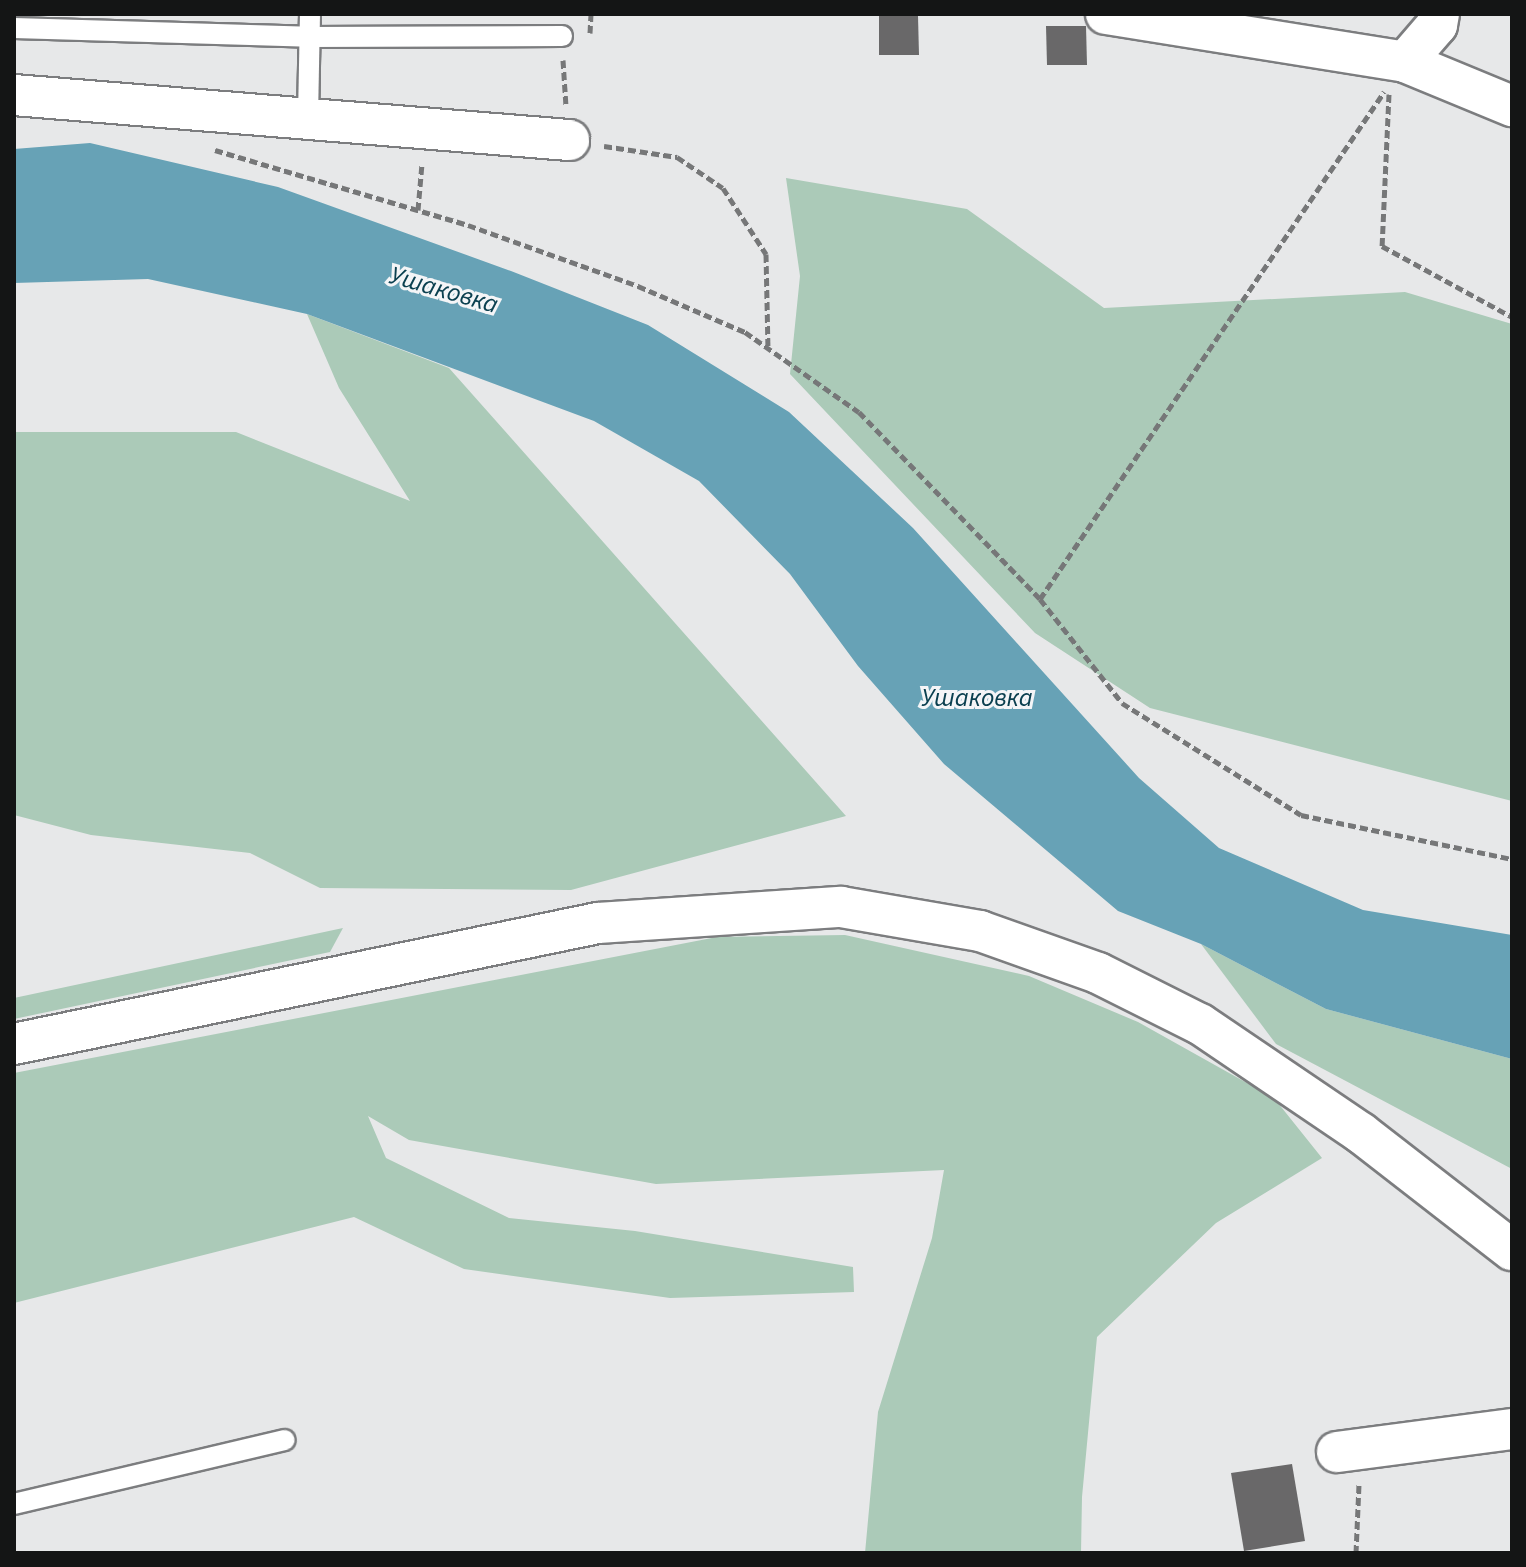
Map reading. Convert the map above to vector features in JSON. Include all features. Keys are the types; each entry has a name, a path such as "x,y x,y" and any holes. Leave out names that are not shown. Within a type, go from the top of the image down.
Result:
{"street":[{"path":"1106,14 1405,62 1512,106"},
{"path":"1405,62 1437,25 1439,14"},
{"path":"14,95 569,140"},
{"path":"14,1044 598,923 841,907 980,931 1098,973 1200,1024 1361,1133 1512,1250"},
{"path":"1348,1460 1512,1429"}],"lane":[{"path":"308,118 310,14"},
{"path":"14,28 309,37 562,36"},
{"path":"14,1504 285,1440"}],"path":[{"path":"562,36 569,140 677,157 723,188 766,254 768,348"},
{"path":"1040,599 1389,85 1382,246 1512,317"},
{"path":"418,210 425,128"},
{"path":"200,146 418,210 638,286 745,332 859,412 1040,599 1122,703 1301,815 1512,859"},
{"path":"1348,1460 1356,1553"}],"green space":[{"path":"786,178 967,209 1104,308 1405,292 1512,324 1512,801 1150,708 1035,633 790,374 800,276"},
{"path":"307,314 449,368 846,816 571,890 320,888 250,853 91,835 14,815 14,432 236,432 410,501 339,388"},
{"path":"343,928 330,952 14,1019 14,998"},
{"path":"845,935 1029,976 1138,1022 1274,1098 1322,1158 1216,1223 1097,1337 1082,1497 1081,1553 865,1553 878,1412 932,1238 944,1170 656,1184 409,1140 368,1116 386,1158 509,1218 635,1231 853,1267 854,1292 670,1298 464,1269 354,1217 14,1303 14,1073 717,937"},
{"path":"1201,944 1326,1009 1512,1059 1512,1169 1276,1044"}],"water":[{"name":"Ушаковка","path":"90,143 278,187 511,271 648,325 789,412 913,528 1139,778 1219,848 1363,910 1512,935 1512,1059 1326,1009 1201,944 1118,911 944,764 858,666 790,574 699,481 594,421 307,314 148,279 14,283 14,149"}],"building":[{"path":"879,16 918,16 919,55 879,55"},
{"path":"1046,26 1086,26 1087,65 1047,65"},
{"path":"1292,1464 1305,1541 1244,1551 1231,1473"}]}
